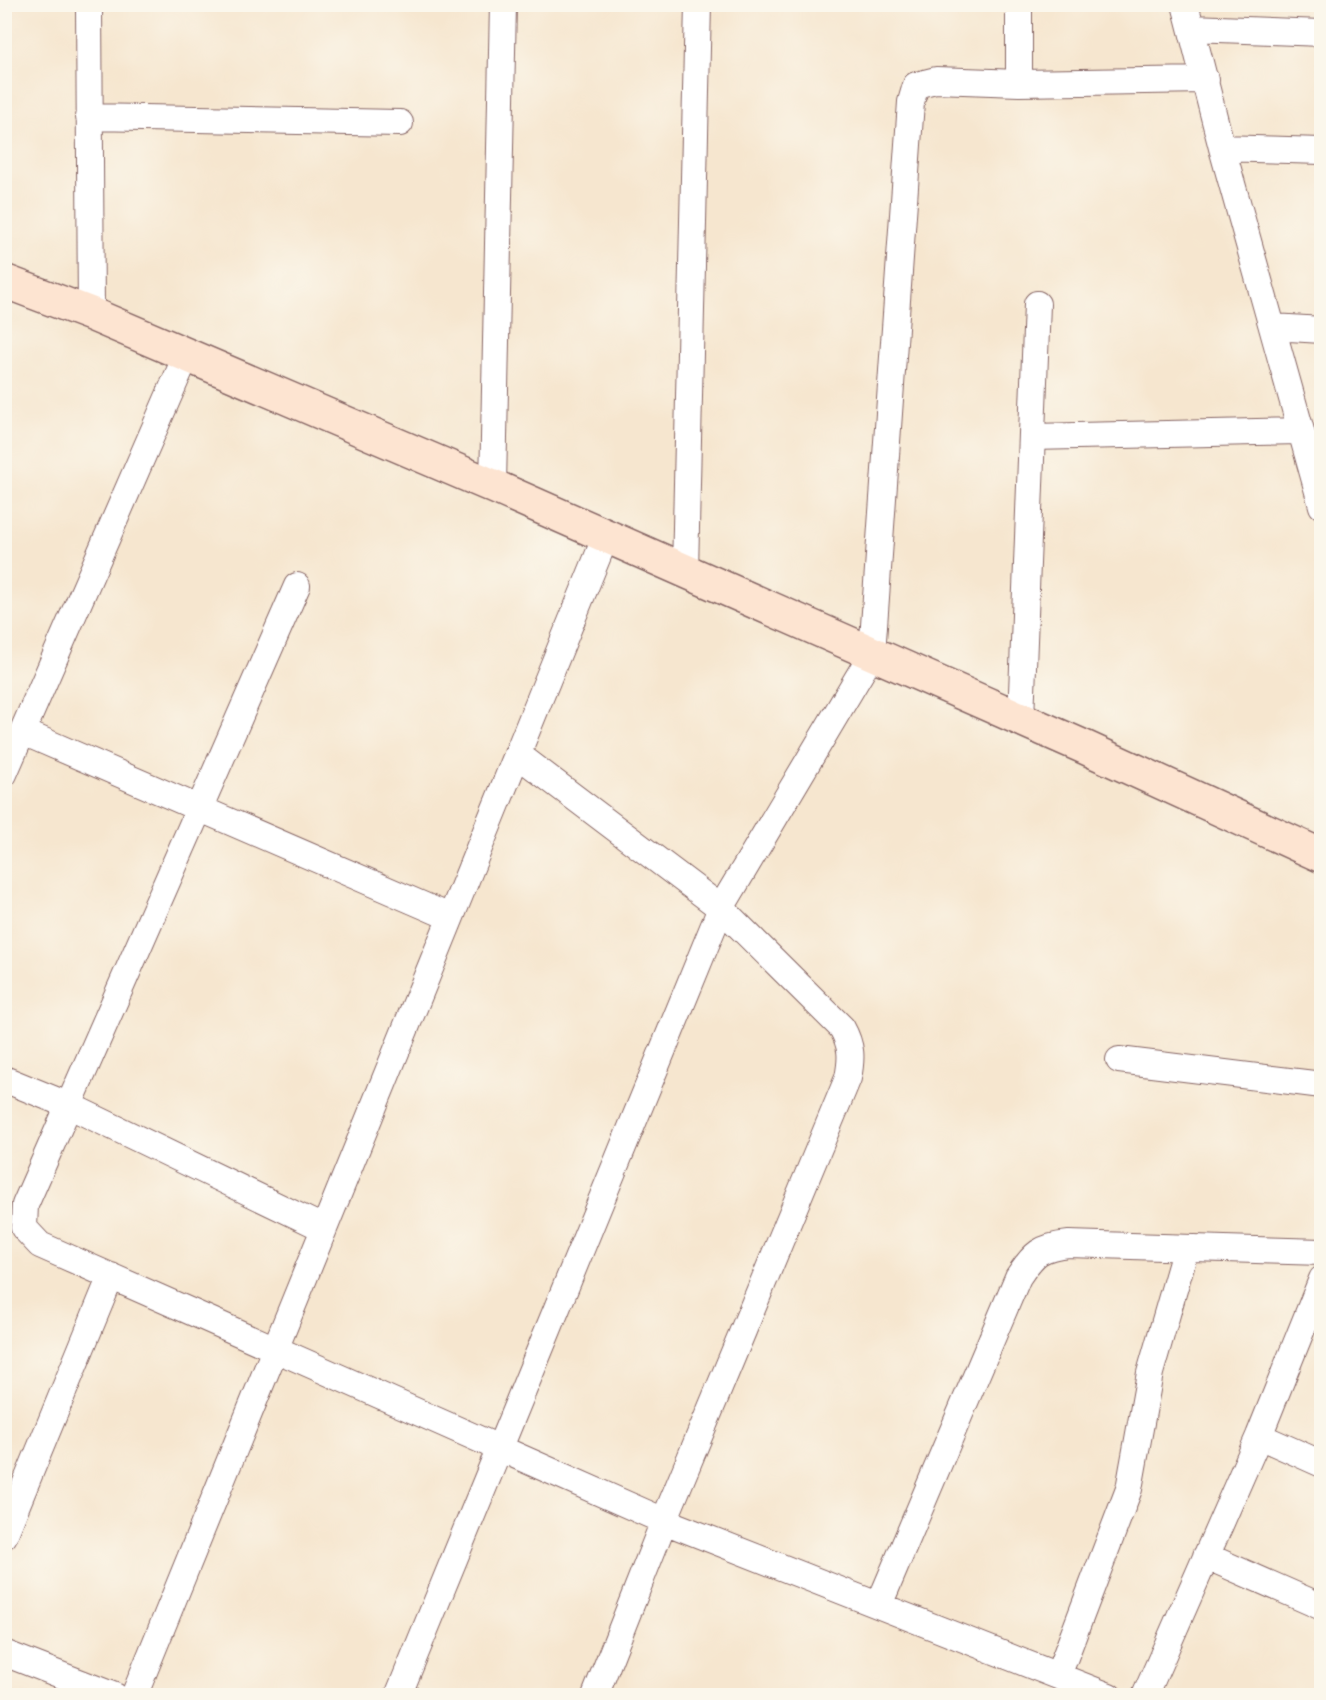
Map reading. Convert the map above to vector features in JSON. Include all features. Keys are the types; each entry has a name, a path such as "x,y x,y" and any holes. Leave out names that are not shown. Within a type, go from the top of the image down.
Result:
{"street":[{"path":"89,4 91,314"},
{"path":"492,486 503,4"},
{"path":"685,571 698,4"},
{"path":"1019,4 1019,83"},
{"path":"1322,33 1188,16 1222,148 1322,506"},
{"path":"398,1695 721,908 872,654 911,102 916,85 936,80 1019,83 1206,81"},
{"path":"89,117 400,123"},
{"path":"1222,148 1322,151"},
{"path":"4,281 187,354 492,486 1021,719 1322,856"},
{"path":"1021,719 1037,304"},
{"path":"1272,327 1322,330"},
{"path":"4,774 187,354"},
{"path":"1032,437 1301,431"},
{"path":"134,1695 606,536"},
{"path":"297,586 25,1205 24,1228 40,1245 664,1521 1059,1673 1109,1695"},
{"path":"23,732 450,917"},
{"path":"517,754 721,908 842,1028 850,1042 852,1058 843,1089 594,1695"},
{"path":"1119,1060 1322,1085"},
{"path":"4,1079 70,1106 323,1228"},
{"path":"879,1605 1018,1277 1034,1254 1052,1246 1069,1244 1322,1252"},
{"path":"1059,1673 1129,1489 1150,1373 1186,1248"},
{"path":"4,1536 111,1276"},
{"path":"1145,1695 1259,1436 1312,1327 1322,1279"},
{"path":"1259,1436 1322,1464"},
{"path":"1206,1556 1322,1607"},
{"path":"4,1653 115,1695"}]}
